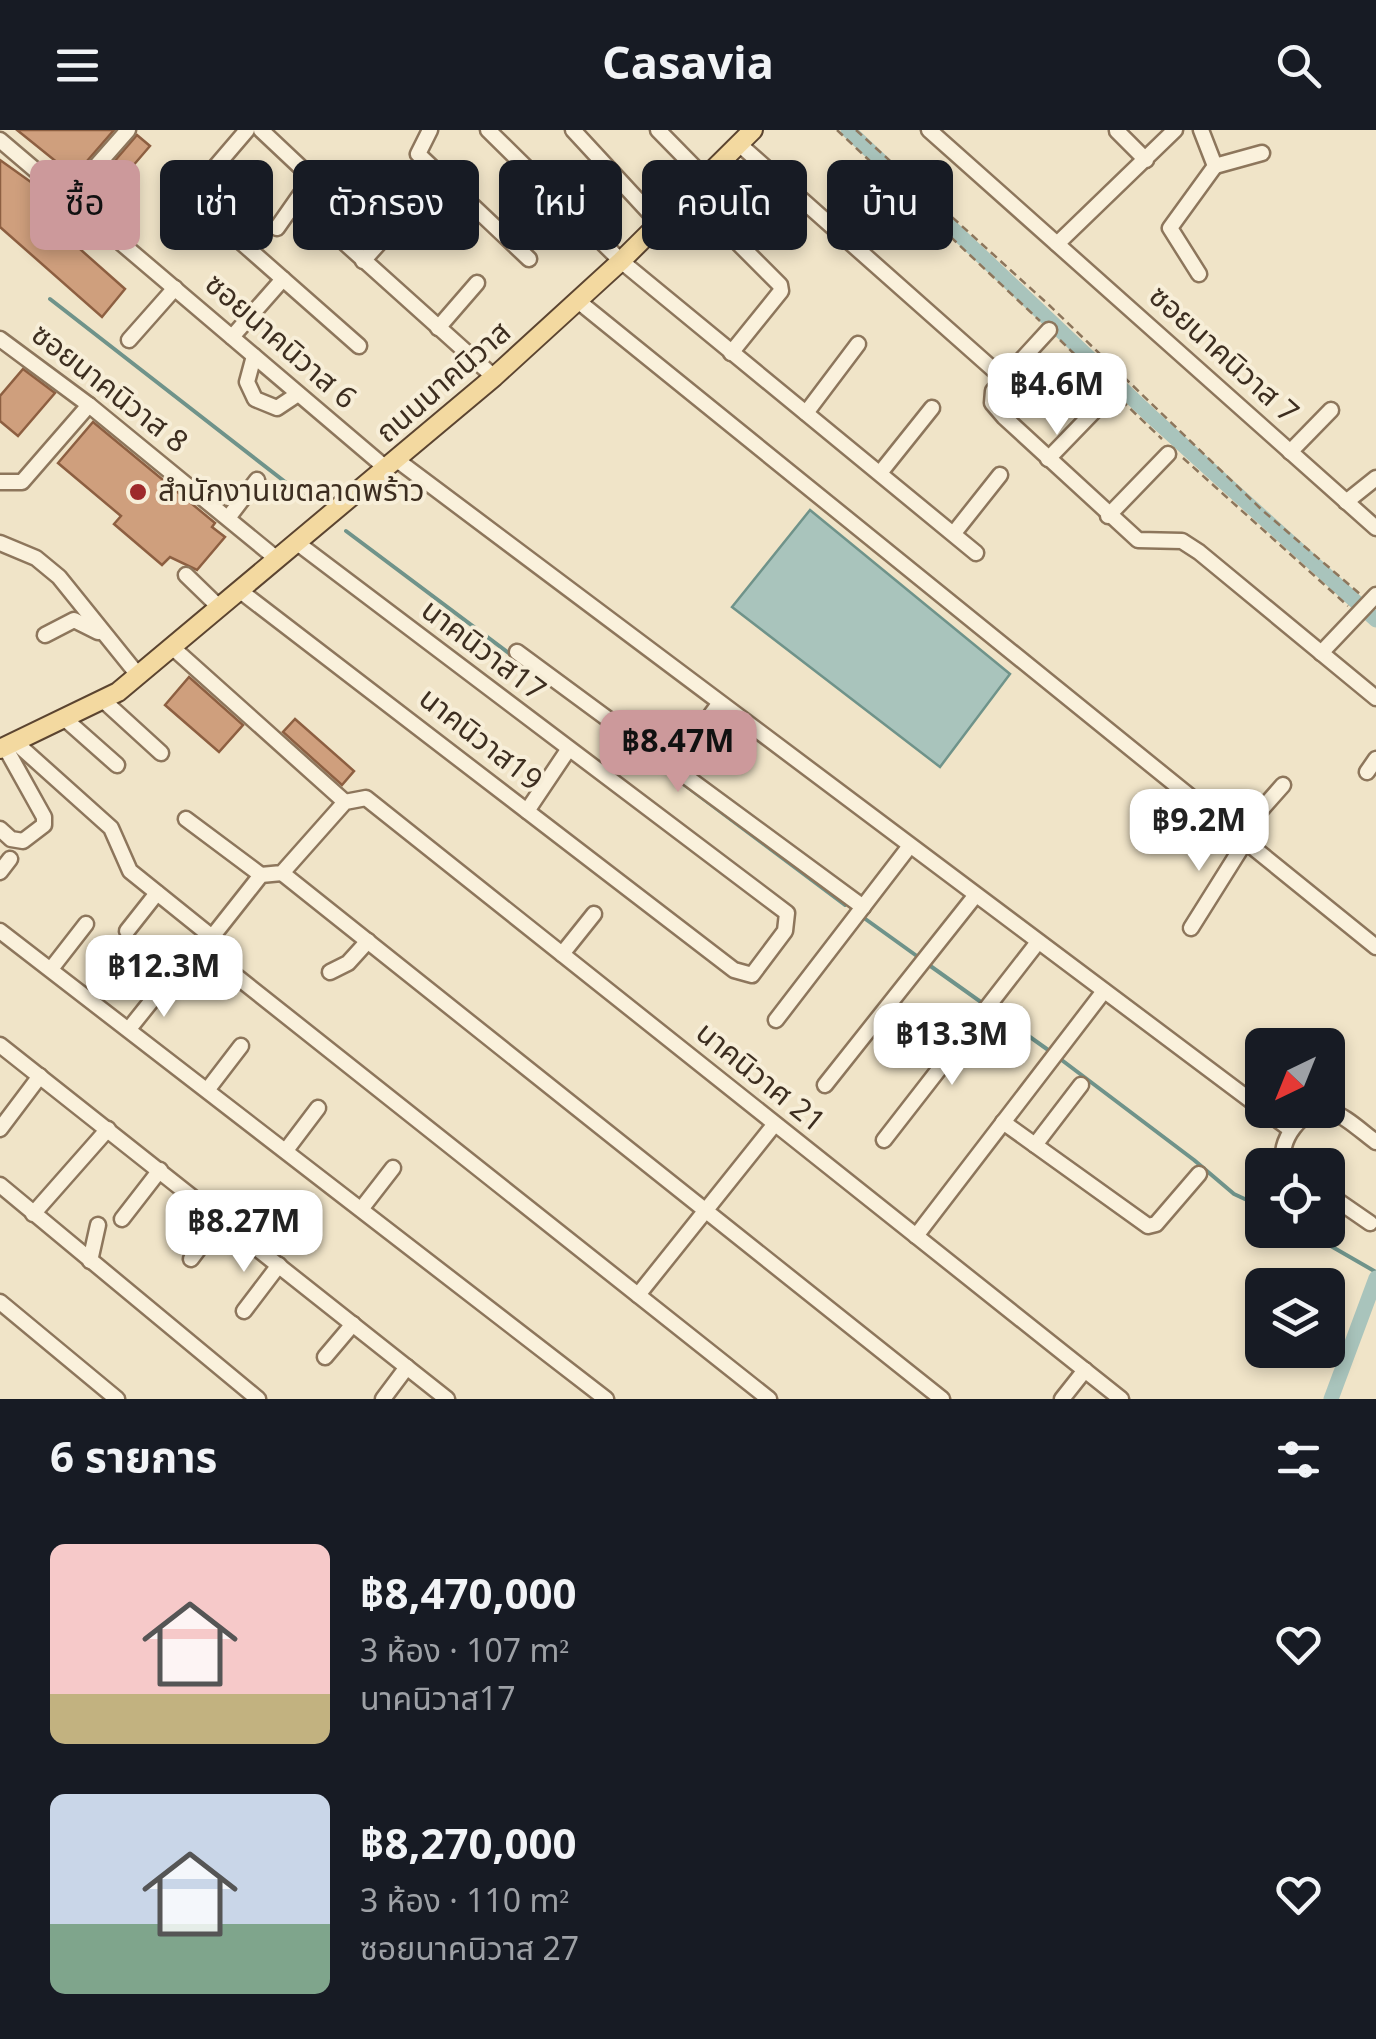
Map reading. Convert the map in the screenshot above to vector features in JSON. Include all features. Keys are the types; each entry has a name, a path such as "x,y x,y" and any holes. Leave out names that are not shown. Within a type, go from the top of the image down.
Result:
{"main road":[{"name":"ถนนนาคนิวาส","path":"723,160 753,130"},
{"name":"ถนนนาคนิวาส","path":"7,746 104,701 138,675 494,377 642,240"}],"street":[{"path":"102,160 128,130"},
{"path":"222,160 248,130"},
{"path":"261,130 293,160"},
{"path":"430,130 418,154 529,259"},
{"path":"488,130 621,261 976,552"},
{"path":"574,130 642,204"},
{"path":"658,130 687,160"},
{"name":"ซอยนาคนิวาส 7","path":"929,130 1376,528"},
{"path":"1057,244 1176,130"},
{"path":"1201,130 1214,166"},
{"path":"1117,131 1146,160"},
{"name":"ซอยนาคนิวาส 6","path":"0,140 30,164"},
{"path":"739,144 1004,380"},
{"path":"1198,274 1170,228 1214,166 1262,153"},
{"path":"277,228 293,205"},
{"name":"ซอยนาคนิวาส 6","path":"131,250 298,394 1245,1097"},
{"path":"250,250 359,346"},
{"path":"352,250 494,377"},
{"path":"364,261 374,250"},
{"path":"731,353 780,291 780,284 745,250"},
{"path":"232,337 283,279"},
{"path":"438,328 477,283"},
{"path":"129,340 174,288"},
{"path":"578,301 1376,947"},
{"path":"1049,330 993,392 992,403 1108,516 1144,543 1182,541 1199,552 1376,698"},
{"name":"ซอยนาคนิวาส 8","path":"0,339 89,405 277,558"},
{"path":"806,413 858,344"},
{"path":"254,356 247,382 255,399 277,408 298,394"},
{"path":"1048,459 1105,400"},
{"path":"0,482 22,482 89,405"},
{"path":"880,473 932,408"},
{"path":"1290,452 1332,410"},
{"path":"1108,516 1168,454"},
{"path":"954,533 1000,475"},
{"path":"1346,502 1376,478"},
{"path":"228,518 258,480"},
{"name":"นาคนิวาส17","path":"296,542 782,909 789,923 752,975 734,970"},
{"path":"0,543 36,558 59,577 138,675"},
{"path":"186,575 219,608"},
{"name":"นาคนิวาส19","path":"239,590 734,970"},
{"path":"1321,653 1366,606"},
{"path":"45,635 74,620 87,624 106,639"},
{"path":"172,647 344,802 282,873 261,875 186,819"},
{"path":"518,652 862,907"},
{"path":"104,701 161,753"},
{"path":"674,764 720,704"},
{"path":"64,719 117,764"},
{"path":"0,829 11,839 24,841 44,825 44,817 7,746"},
{"path":"7,746 105,822 130,871 212,937"},
{"path":"527,811 568,750"},
{"path":"1191,928 1241,839 1283,785"},
{"name":"นาคนิวาศ 21","path":"344,802 366,798 1122,1399"},
{"path":"776,1020 909,846"},
{"path":"0,872 10,859"},
{"path":"282,873 942,1399"},
{"path":"261,875 212,937 210,950 219,966 770,1399"},
{"path":"127,931 158,893"},
{"path":"826,1085 975,896"},
{"path":"562,954 594,914"},
{"path":"51,969 86,924"},
{"path":"0,931 606,1399"},
{"path":"330,972 348,963 368,941"},
{"path":"884,1140 1038,942"},
{"path":"129,1029 165,984"},
{"path":"916,1236 1104,991"},
{"path":"0,1045 447,1399"},
{"path":"208,1089 241,1046"},
{"path":"0,1129 40,1076"},
{"path":"1035,1145 1081,1085"},
{"path":"287,1150 318,1108"},
{"path":"1284,1148 1290,1129 1325,1110 1376,1142"},
{"path":"1003,1122 1148,1226 1156,1224 1199,1174"},
{"path":"638,1295 774,1125"},
{"path":"33,1214 108,1129"},
{"path":"362,1208 392,1168"},
{"path":"122,1220 160,1170"},
{"path":"0,1185 258,1399"},
{"path":"1345,1206 1370,1224"},
{"path":"191,1258 221,1219"},
{"path":"90,1261 98,1225"},
{"path":"244,1312 279,1265"},
{"path":"0,1302 118,1399"},
{"path":"325,1357 353,1324"},
{"path":"383,1399 407,1367"},
{"path":"1062,1399 1085,1370"}],"path":[{"path":"837,130 1159,437 1366,606"},
{"path":"856,130 1036,293 1366,606"}],"water":[{"path":"810,510 1010,674 940,767 732,607"}],"building":[{"path":"17,130 114,130 88,160 54,160"},
{"path":"137,135 150,146 138,160 116,160"},
{"path":"0,160 30,181 30,250 81,250 125,289 102,317 0,227"},
{"path":"23,369 55,393 18,436 0,421 0,396"},
{"path":"93,422 215,523 212,527 225,537 197,570 170,557 162,565 114,524 121,516 58,463"},
{"path":"189,677 243,725 219,752 165,705"},
{"path":"295,719 354,771 342,785 283,732"}],"waterway":[{"path":"848,130 1151,416 1376,620"},
{"path":"50,299 311,502"},
{"path":"346,531 845,905"},
{"path":"864,918 921,959"},
{"path":"929,965 1051,1052"},
{"path":"1059,1058 1245,1199"},
{"path":"1334,1248 1376,1272"},
{"path":"1331,1399 1376,1278"}],"place":[{"name":"สำนักงานเขตลาดพร้าว","path":"138,492"}]}
